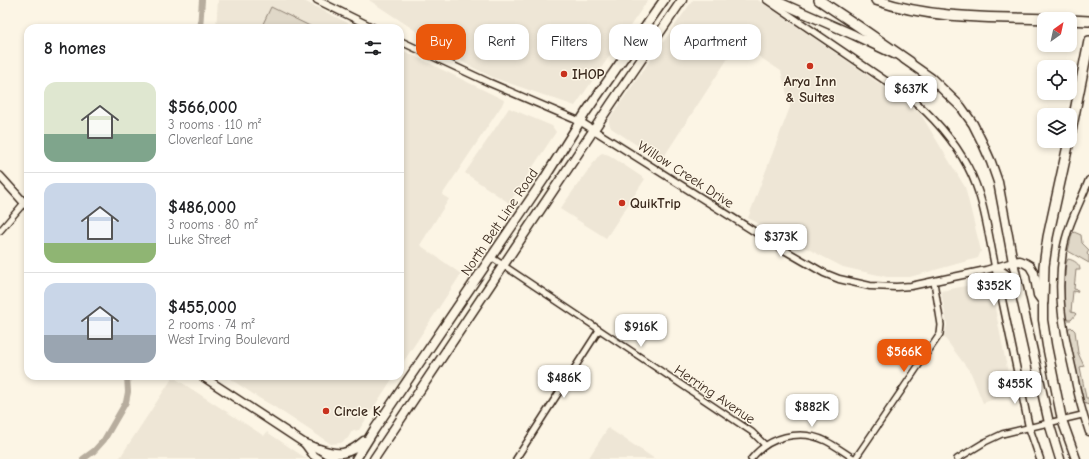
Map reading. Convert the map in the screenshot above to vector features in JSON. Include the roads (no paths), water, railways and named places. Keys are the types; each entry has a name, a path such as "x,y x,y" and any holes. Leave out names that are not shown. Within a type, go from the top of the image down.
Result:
{"highway":[{"path":"819,0 910,62"},
{"path":"876,0 895,7 916,12 940,15 1037,18"},
{"path":"1077,20 1089,20"},
{"path":"1076,108 1089,41"},
{"path":"1043,302 1044,266 1048,237 1067,148"}],"main road":[{"name":"North Belt Line Road","path":"356,459 544,179 580,122 664,0"},
{"name":"North Belt Line Road","path":"374,459 682,0"},
{"path":"774,0 848,32 910,62 952,97 973,124 984,144 998,182 1018,286 1050,423 1060,459"},
{"path":"0,176 24,203"},
{"path":"1013,262 1020,261 1030,266 1034,273 1038,296 1043,302 1043,320 1047,346 1062,420 1076,459"},
{"path":"995,267 1012,279 1018,286"},
{"path":"208,380 304,443 334,459"},
{"path":"319,450 332,454 347,452 355,449 371,435"},
{"path":"304,443 313,455 319,459"}],"street":[{"path":"317,0 366,24"},
{"path":"767,0 921,106 939,124 951,139 969,169 982,206 1029,427 1040,459"},
{"name":"Willow Creek Drive","path":"404,43 490,83 580,122 779,247 827,274 855,284 882,287 911,286 934,282 1013,262"},
{"path":"1089,180 1066,238 1063,250 1059,287 1062,324 1082,415 1089,432"},
{"path":"0,231 24,207"},
{"name":"Herring Avenue","path":"491,257 752,432 765,445"},
{"path":"751,459 771,441 786,436 795,435 811,436 825,440 855,459 940,334 941,325 934,282"},
{"path":"516,459 599,330"},
{"path":"957,459 984,442 1002,434 1082,415"}],"waterway":[{"path":"200,24 202,0"},
{"path":"83,459 94,451 104,440 126,402 128,392 127,380"}],"place":[{"name":"Arya Inn & Suites","path":"810,66"},
{"name":"IHOP","path":"564,74"},
{"name":"QuikTrip","path":"622,203"},
{"name":"Circle K","path":"326,411"}]}
